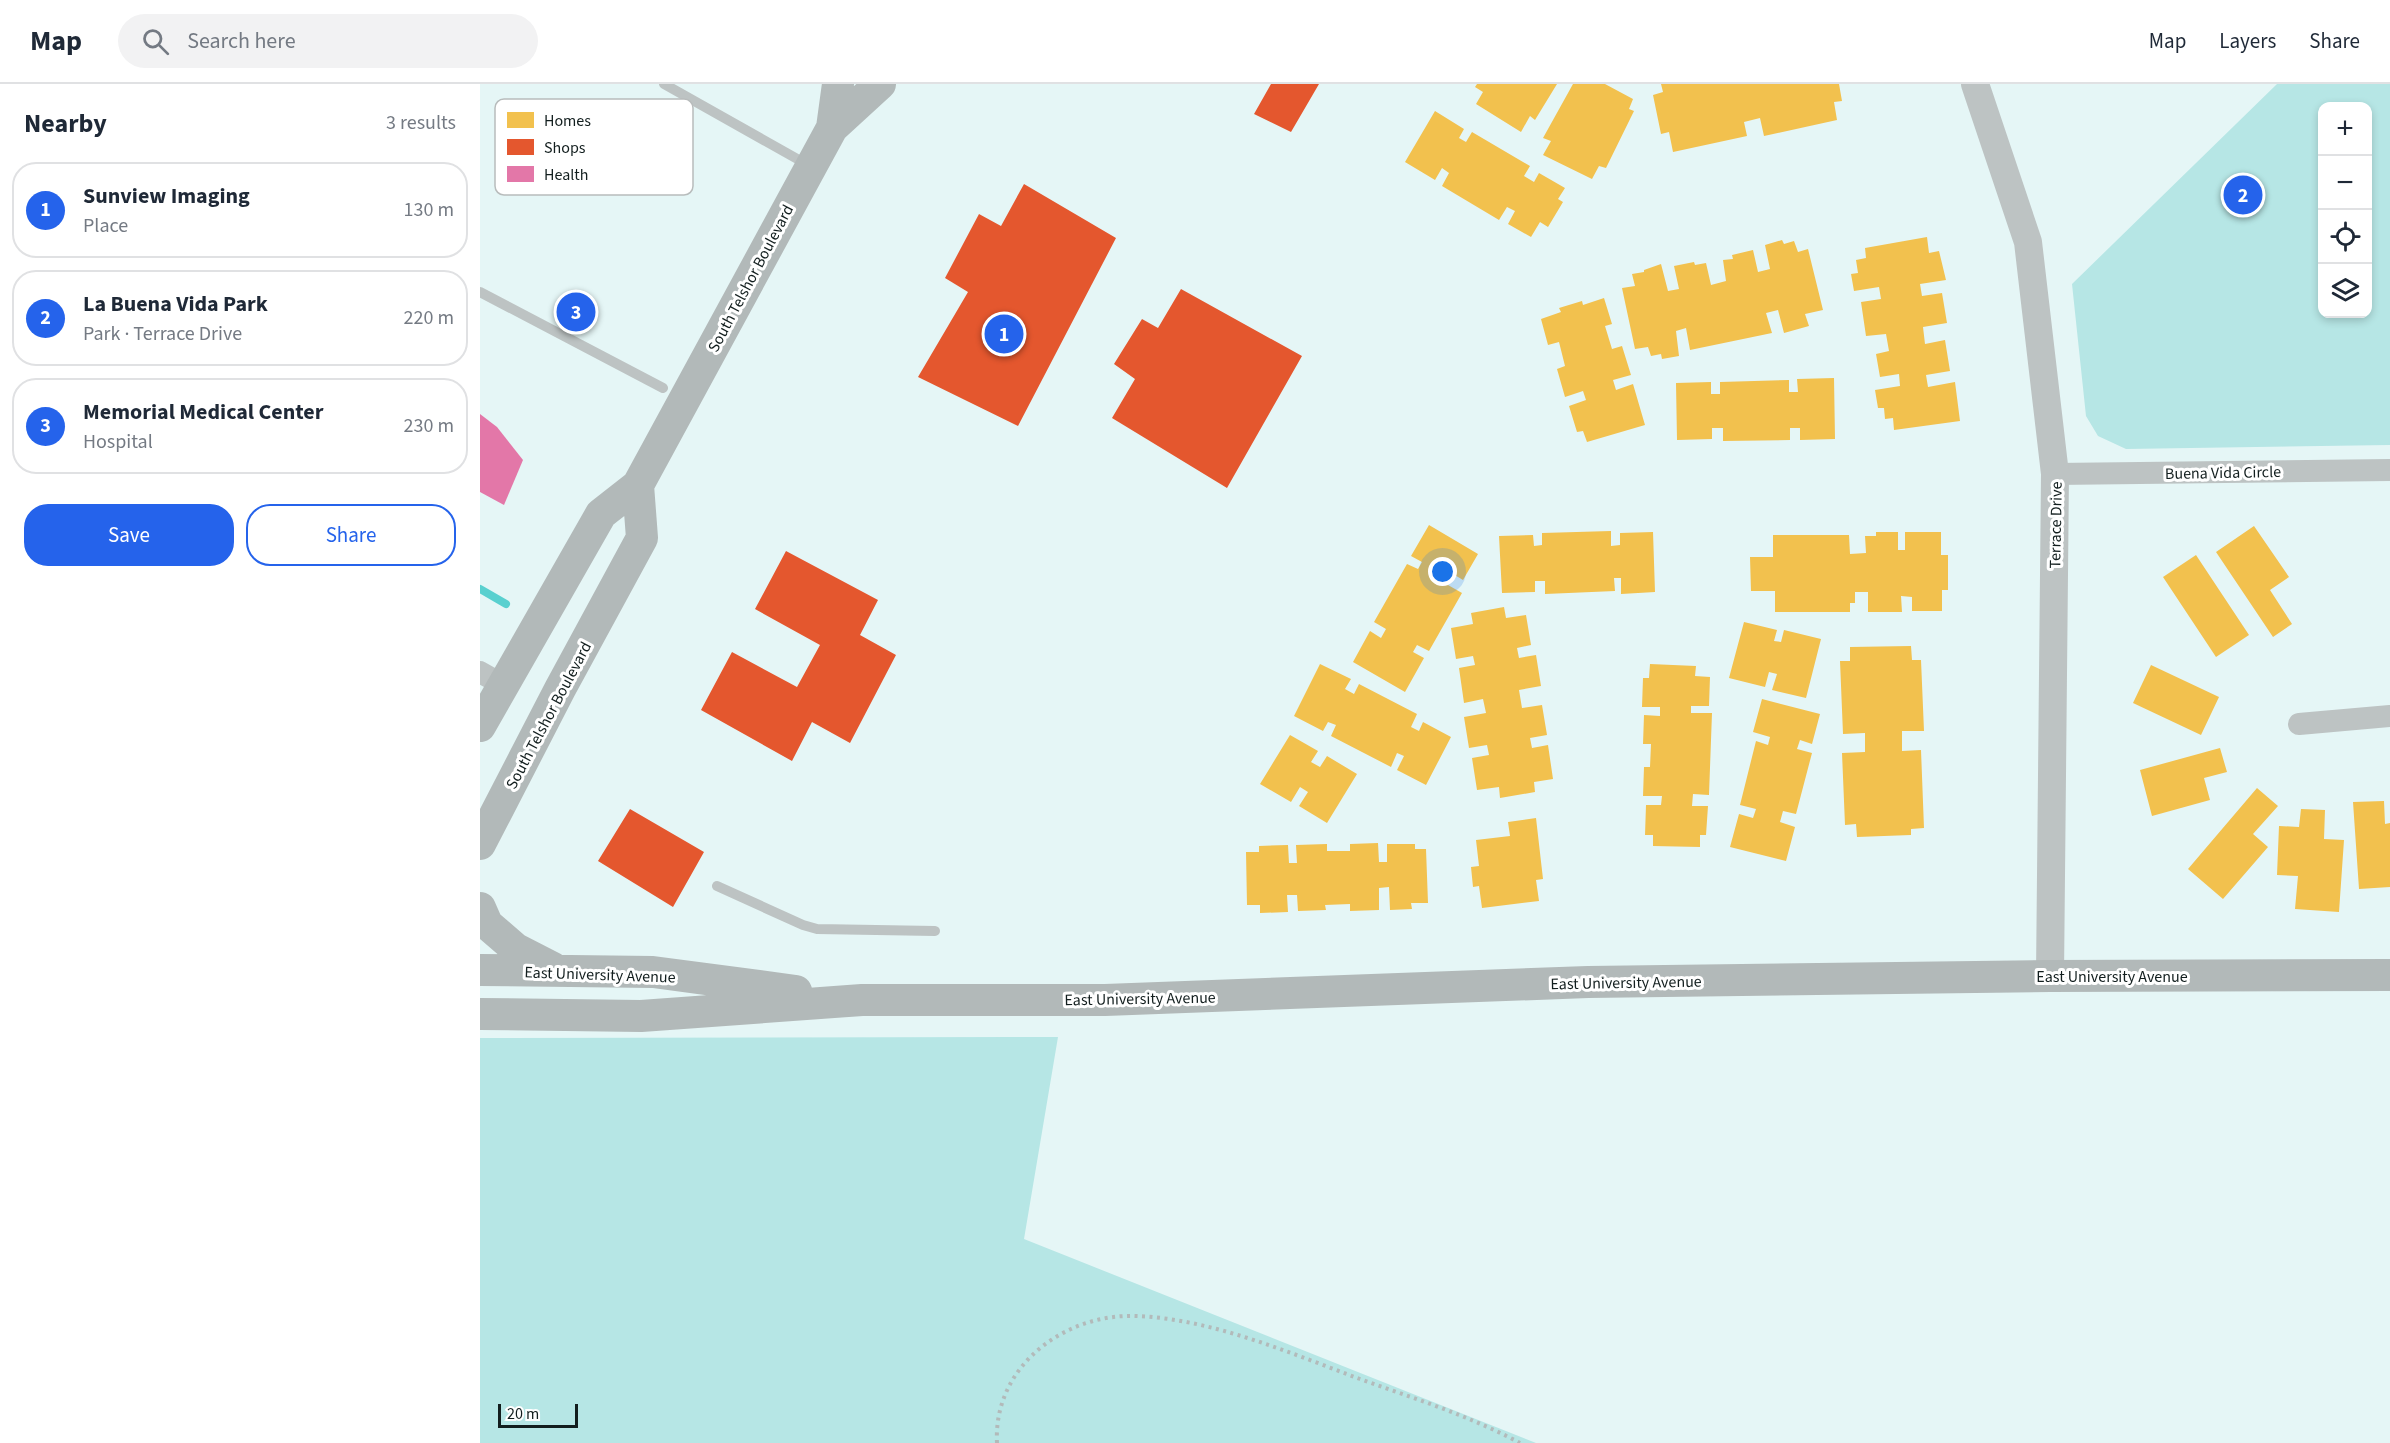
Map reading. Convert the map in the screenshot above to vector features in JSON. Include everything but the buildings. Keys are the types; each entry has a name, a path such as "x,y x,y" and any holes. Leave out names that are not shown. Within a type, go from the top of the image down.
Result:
{"main road":[{"path":"832,128 838,84"},
{"name":"South Telshor Boulevard","path":"480,726 491,679 601,514 638,485 832,128 880,84"},
{"name":"South Telshor Boulevard","path":"480,844 560,689 642,538 638,485"},
{"path":"480,908 487,924 516,949 559,971"},
{"name":"East University Avenue","path":"480,970 653,972 862,1000"},
{"name":"East University Avenue","path":"480,1014 641,1016 862,1000 1105,1000 1588,982 2050,976 2390,975"}],"street":[{"name":"Terrace Drive","path":"1975,84 2028,242 2055,474 2050,976"},
{"name":"Buena Vida Circle","path":"2055,474 2390,470"},
{"path":"2299,724 2390,716"}],"lane":[{"path":"664,84 683,89 811,167"},
{"path":"480,292 663,388"},
{"path":"717,886 803,925 818,929 935,931"}],"path":[{"path":"997,1443 1000,1405 1006,1388 1027,1358 1041,1346 1075,1326 1107,1318 1134,1315 1174,1319 1262,1343 1425,1403 1520,1443"}],"shaded area":[{"path":"2277,84 2390,84 2390,445 2126,449 2098,436 2086,416 2072,284"},
{"path":"1058,1037 1024,1239 1536,1443 480,1443 480,1038"}],"waterway":[{"path":"480,589 506,604"}],"place":[{"name":"La Buena Vida Park","path":"2243,195"},
{"name":"Memorial Medical Center","path":"576,312"},
{"name":"Sunview Imaging","path":"1004,334"}]}
